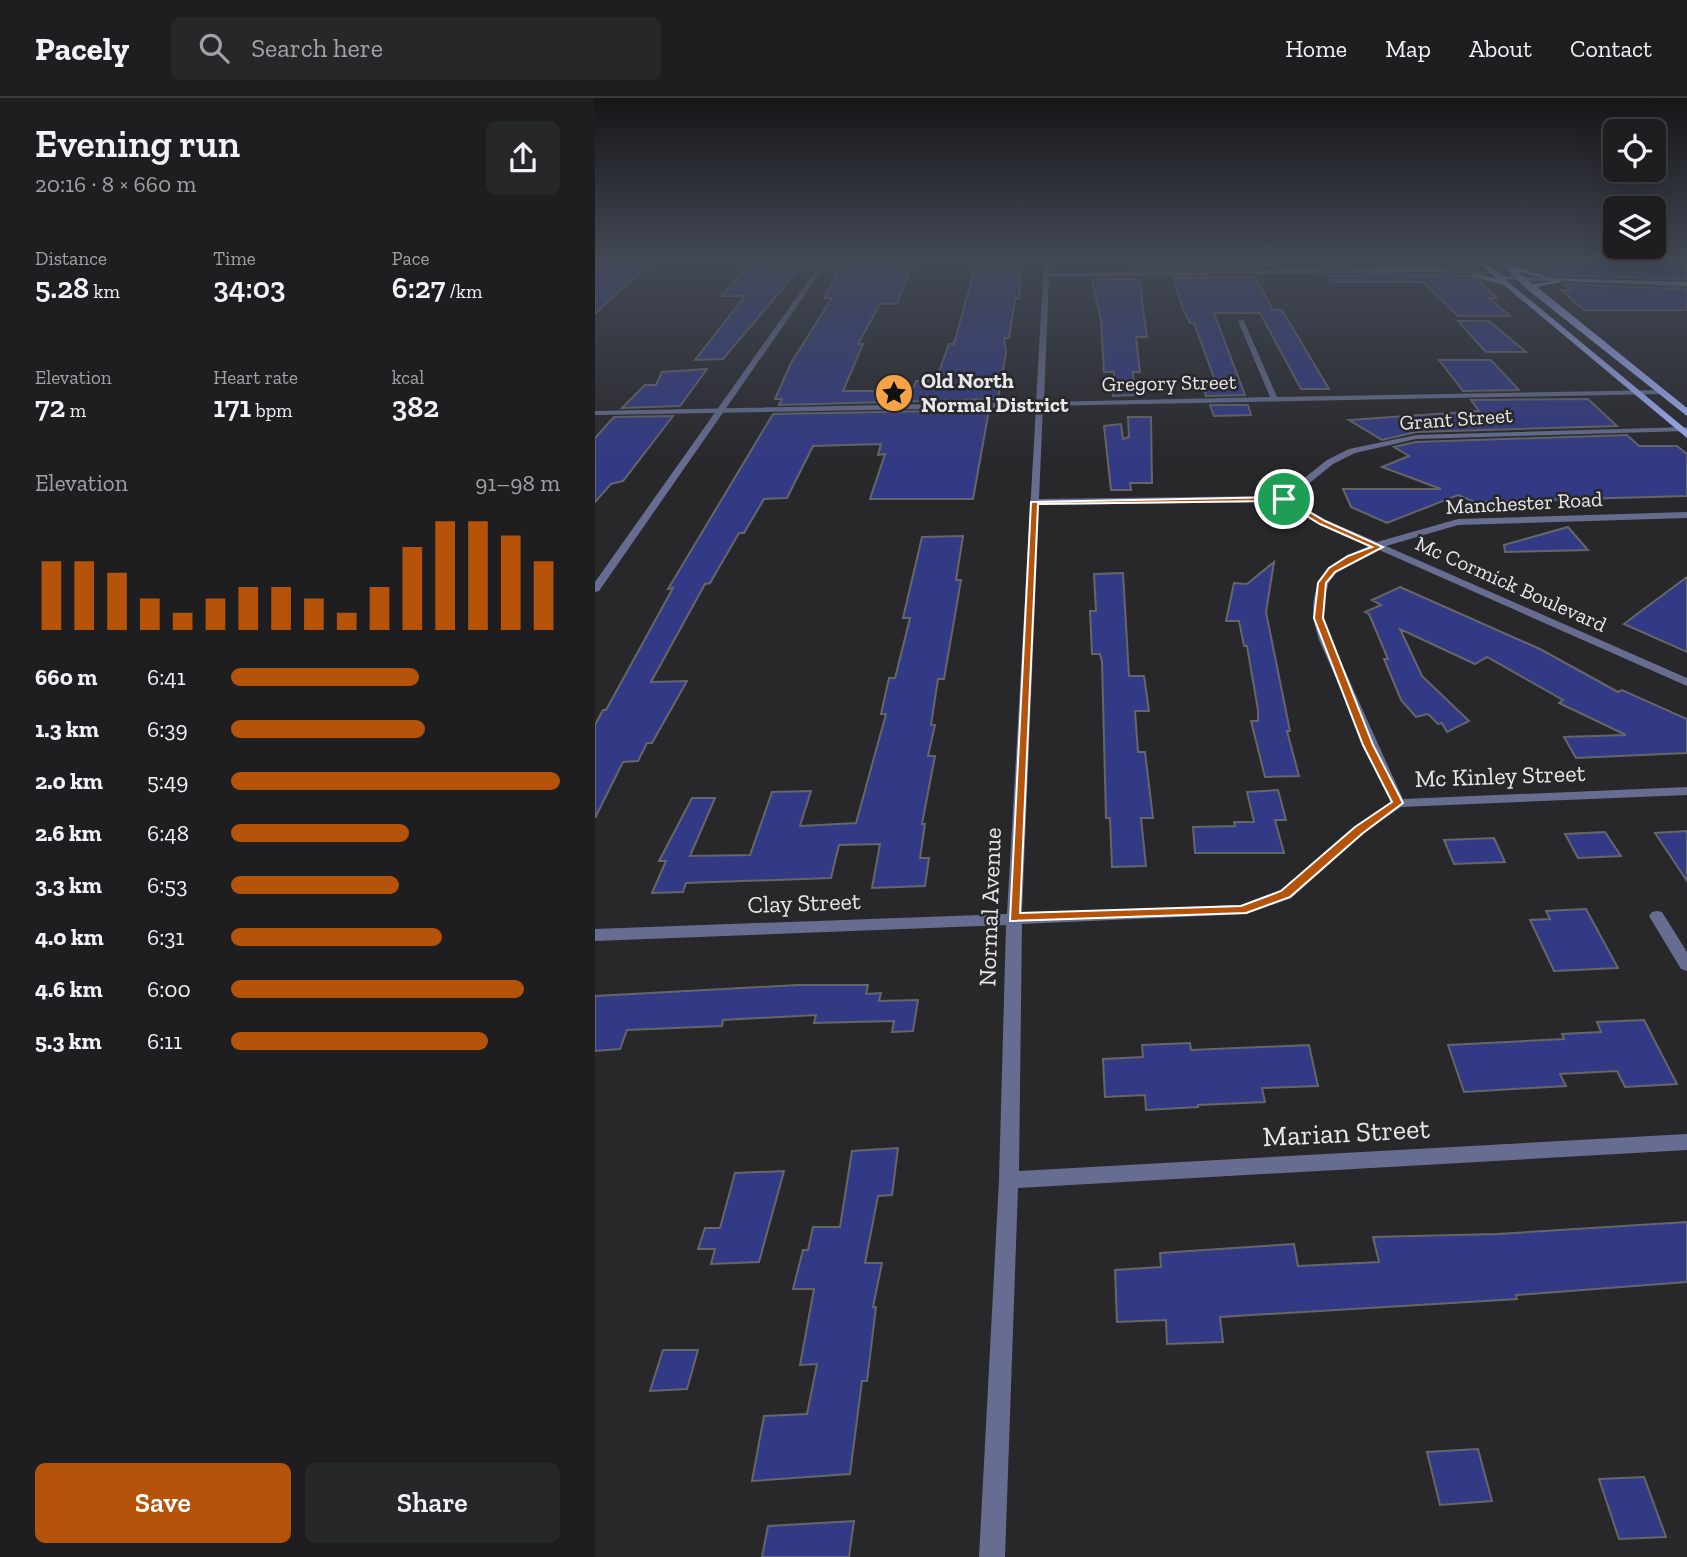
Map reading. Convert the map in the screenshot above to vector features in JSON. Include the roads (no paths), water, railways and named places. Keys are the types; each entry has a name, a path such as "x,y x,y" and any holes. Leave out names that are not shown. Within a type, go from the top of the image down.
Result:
{"main road":[{"path":"1558,328 1687,435"},
{"path":"1581,328 1687,414"}],"street":[{"path":"595,589 778,328"},
{"name":"Normal Avenue","path":"992,1557 1009,1180 1014,918 1043,328"},
{"path":"1244,328 1274,399"},
{"name":"Gregory Street","path":"595,413 1660,392"},
{"name":"Grant Street","path":"1284,499 1331,462 1382,443 1457,433 1683,429"},
{"path":"1034,502 1284,499"},
{"name":"Mc Cormick Boulevard","path":"1284,499 1323,523 1687,682"},
{"name":"Manchester Road","path":"1398,803 1368,745 1319,618 1322,583 1332,570 1351,558 1379,547 1426,530 1458,523 1687,515"},
{"name":"Mc Kinley Street","path":"1014,918 1242,910 1286,894 1359,830 1398,803 1687,791"},
{"path":"1657,916 1687,965"},
{"name":"Clay Street","path":"595,935 1014,918"},
{"name":"Marian Street","path":"1009,1180 1687,1142"}],"place":[{"name":"Old North Normal District","path":"894,393"}]}
